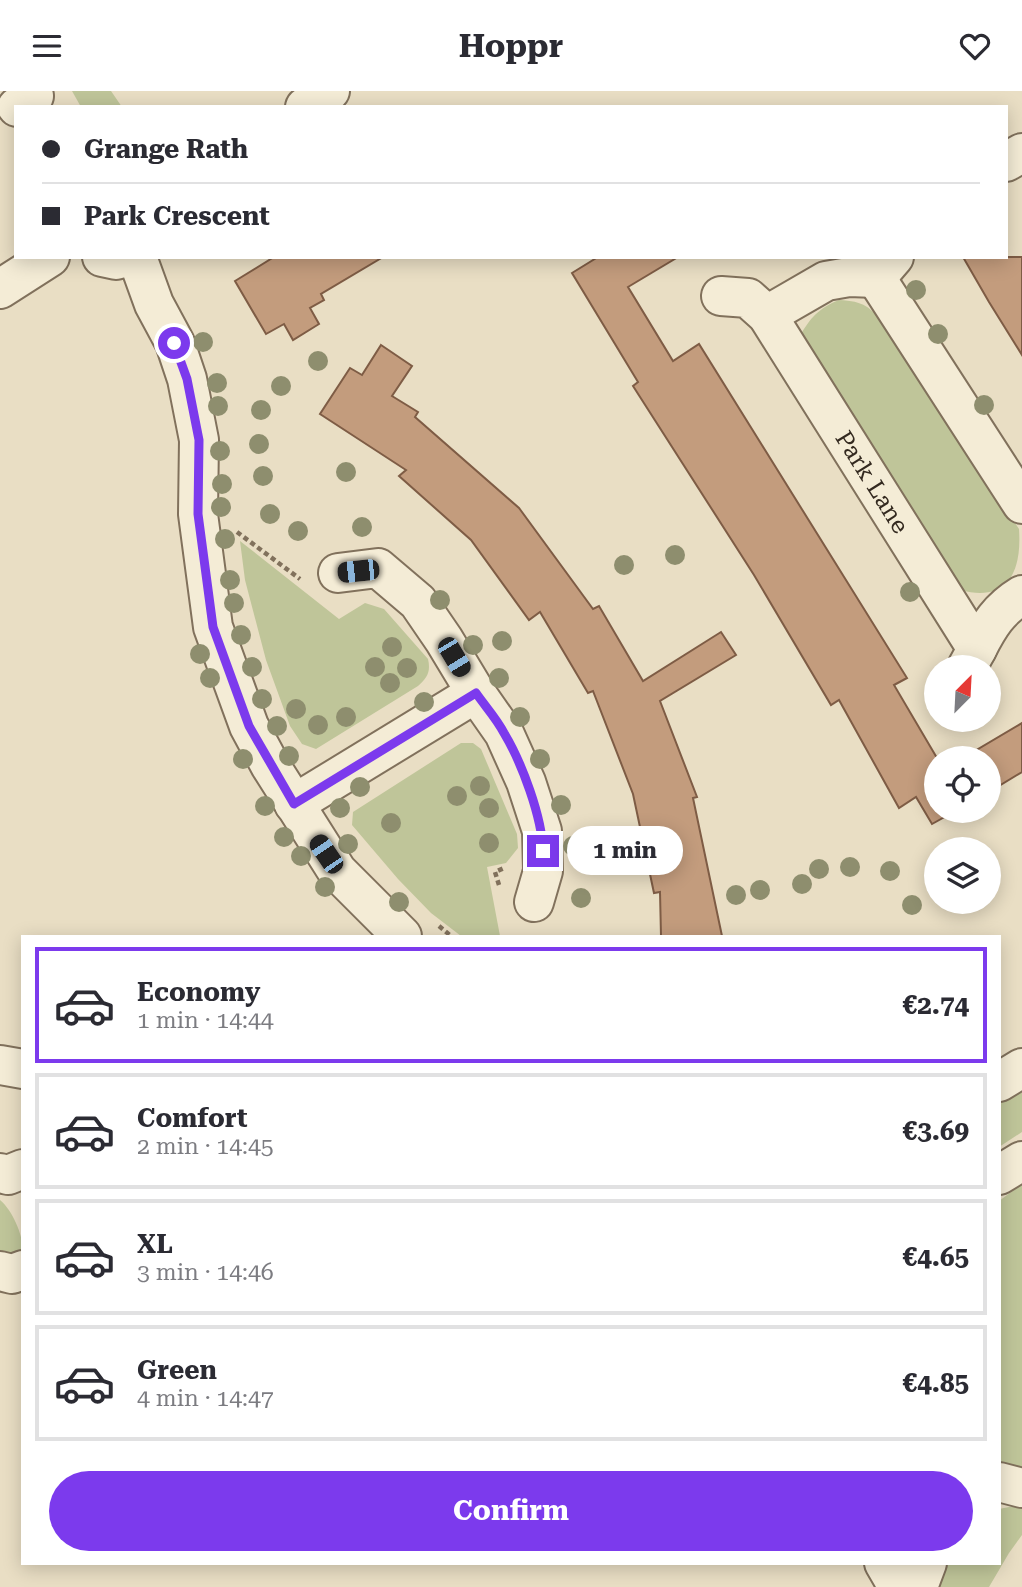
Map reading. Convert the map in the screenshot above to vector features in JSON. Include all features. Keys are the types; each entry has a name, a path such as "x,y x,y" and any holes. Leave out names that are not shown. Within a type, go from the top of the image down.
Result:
{"street":[{"path":"308,105 330,91"},
{"path":"0,289 47,259"},
{"path":"138,259 187,379 199,440 198,514 213,627 249,726 337,871 417,928"},
{"path":"767,315 826,281 849,278 885,267 1022,504"},
{"name":"Park Lane","path":"720,296 748,298 767,315 970,655"},
{"path":"338,573 378,568 418,602 505,733 526,782 542,831 544,871 518,899"},
{"name":"Park Lane","path":"974,655 991,621 1007,604 1022,595"},
{"path":"294,804 476,693"},
{"path":"0,1065 21,1069"},
{"path":"1001,1081 1022,1068"},
{"path":"1001,1174 1022,1161"},
{"path":"0,1173 8,1175 21,1170"},
{"path":"0,1271 12,1274 21,1271"},
{"path":"1001,1483 1022,1488"},
{"path":"1001,1494 1022,1488"},
{"path":"885,1565 898,1587"},
{"path":"918,1587 926,1565"}],"path":[{"path":"506,867 495,872 518,899"},
{"path":"417,928 447,935"}],"green space":[{"path":"72,91 111,91 121,105 80,105"},
{"path":"839,300 866,306 886,326 1019,529 1018,559 1008,581 1000,588 976,593 960,590 800,336 816,314"},
{"path":"240,541 339,619 365,603 384,609 428,659 429,671 424,680 316,749 302,744 290,726 266,660 245,580"},
{"path":"461,743 473,743 481,749 517,834 518,848 506,863 487,867 500,935 460,935 431,913 352,825 353,812"},
{"path":"1022,1086 1022,1132 1001,1146 1001,1099"},
{"path":"1022,1184 1022,1467 1001,1462 1001,1200"},
{"path":"0,1200 16,1223 21,1237 21,1251 0,1256"},
{"path":"1022,1507 1022,1535 989,1587 937,1587 940,1565 1001,1565 1001,1509"}],"building":[{"path":"1022,257 1022,355 964,259"},
{"path":"271,259 380,259 321,294 324,300 310,308 319,324 293,340 284,324 266,334 235,281"},
{"path":"595,259 675,259 628,287 673,361 699,344 907,678 894,685 930,746 924,746 924,810 916,797 899,808 839,700 831,705 754,575 633,386 638,382 572,273"},
{"path":"381,345 412,366 392,396 418,412 415,417 519,508 593,609 599,606 643,681 721,632 736,655 660,701 697,797 693,798 722,935 661,935 660,892 654,893 633,794 593,691 588,693 540,612 529,620 471,540 399,476 406,470 320,414 350,368 362,375"},
{"path":"1022,723 1022,772 1001,785 1001,746 983,746"}],"route":[{"path":"174,343 187,379 199,440 198,514 213,627 249,726 294,804 476,693 505,733 526,782 542,831 543,851"}]}
